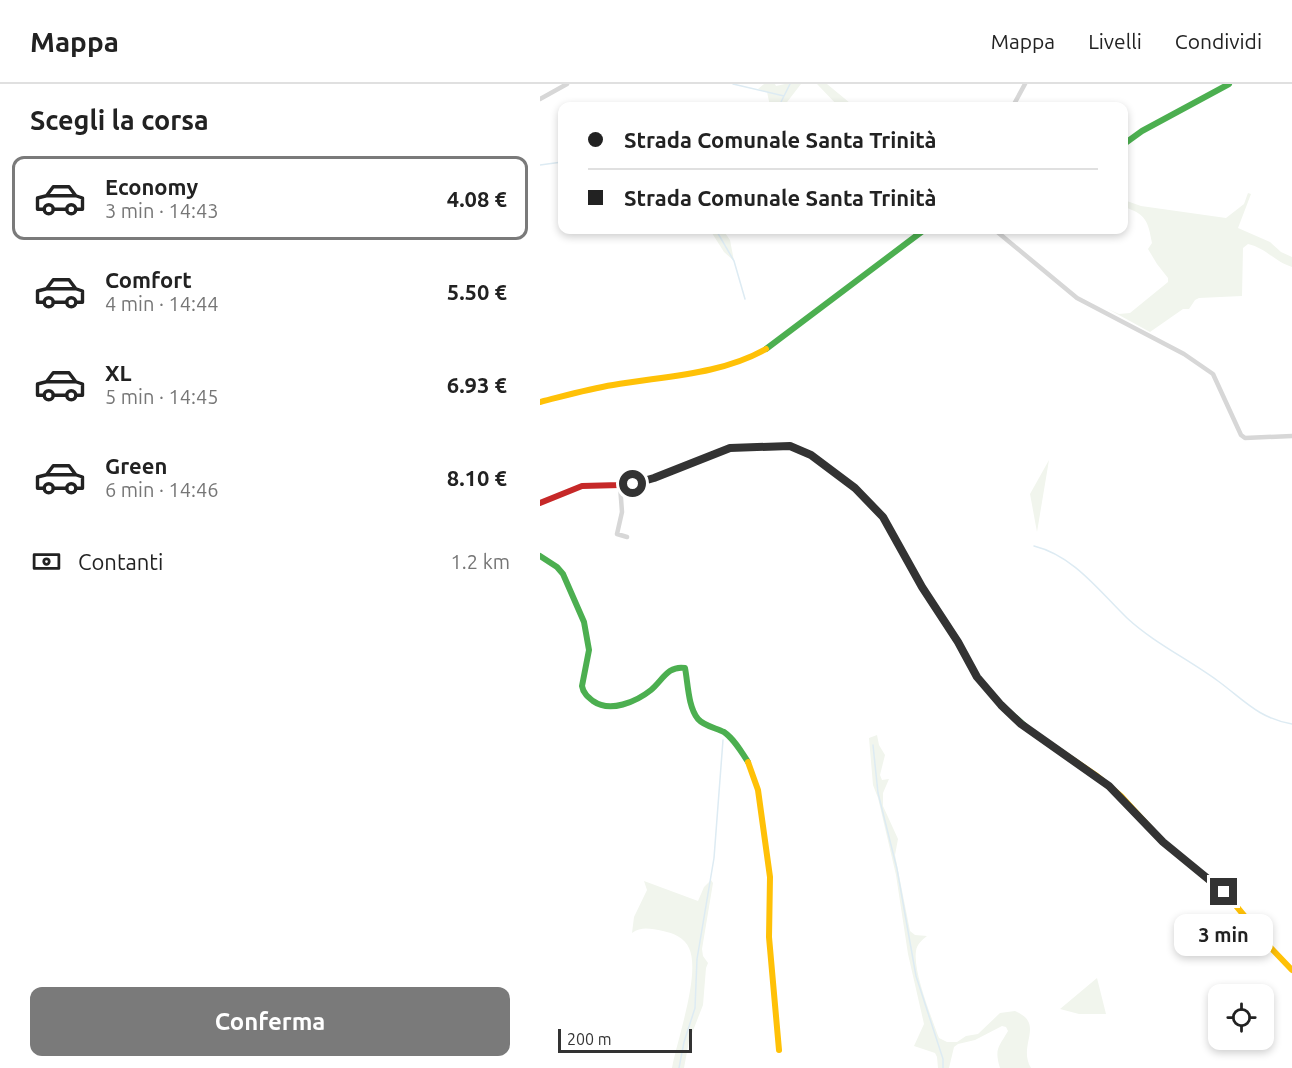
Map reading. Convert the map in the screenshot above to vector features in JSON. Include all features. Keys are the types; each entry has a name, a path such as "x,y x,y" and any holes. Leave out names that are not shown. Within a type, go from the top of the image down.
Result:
{"street":[{"path":"540,99 567,84"},
{"path":"1015,102 1025,84"},
{"path":"1128,141 1142,131 1229,84"},
{"path":"540,402 601,386 670,377 752,358 772,346 919,234"},
{"path":"999,234 1077,298 1184,354 1213,374 1241,435 1245,438 1292,436"},
{"path":"540,503 582,486 620,485 646,481 730,448 790,446 800,449 855,488 883,517 922,587 958,642 977,677 993,697 1021,724 1121,795 1163,842 1228,896 1292,970"},
{"path":"620,485 622,512 617,534 627,537"},
{"path":"540,556 557,567 563,574 588,637 589,650 581,684 583,691 600,705 617,705 641,696 651,690 671,670 682,666 685,668 697,717 703,723 732,739 750,765 758,790 770,877 769,937 778,1050"}],"shaded area":[{"path":"764,84 775,84 776,86 801,84 787,102 769,102 767,92 758,89"},
{"path":"817,84 827,84 849,102 834,102"},
{"path":"1248,193 1251,194 1238,228 1270,242 1281,252 1292,257 1292,267 1248,244 1243,248 1242,296 1199,298 1189,309 1183,309 1150,332 1108,309 1119,314 1130,313 1168,282 1168,278 1148,249 1152,243 1145,219 1128,209 1128,201 1141,206 1226,218 1244,204"},
{"path":"713,234 726,234 730,240 734,261 724,252"},
{"path":"1049,460 1037,532 1030,494"},
{"path":"877,735 879,745 885,755 880,775 882,780 889,779 883,793 883,806 898,839 895,855 910,931 915,935 927,936 917,946 917,969 939,1038 947,1042 957,1042 966,1036 978,1034 1000,1013 1015,1011 1029,1022 1027,1051 1031,1068 1000,1068 998,1052 1008,1031 1002,1026 975,1040 954,1047 949,1068 938,1068 935,1053 914,1046 924,1024 908,954 896,875 873,785 869,738"},
{"path":"711,880 713,883 702,949 703,956 708,963 703,1005 689,1041 684,1068 672,1068 687,1007 692,959 687,944 675,935 647,929 639,929 632,933 634,917 647,890 644,881 698,901 704,887"},
{"path":"1097,978 1106,1014 1079,1014 1060,1009"}],"waterway":[{"path":"733,84 784,96"},
{"path":"781,102 790,84"},
{"path":"540,165 558,163"},
{"path":"718,234 734,261 745,299"},
{"path":"1034,546 1074,566 1137,627 1218,681 1260,713 1292,724"},
{"path":"679,1068 684,1042 695,1008 697,959 714,858 723,740"},
{"path":"873,745 878,793 897,869 916,976 943,1059 943,1068"}],"traffic: fast":[{"path":"1128,141 1142,131 1229,84"},
{"path":"766,349 919,234"},
{"path":"749,447 790,446 811,455 855,488 883,517 922,587 977,677 1001,705 1032,732"},
{"path":"540,556 557,567 563,574 584,622 589,650 582,686 583,691 593,701 607,706 631,702 645,694 670,671 685,668 690,702 698,719 728,735 748,762"}],"traffic: slow":[{"path":"540,402 604,387 711,369 748,358 766,349"},
{"path":"1032,732 1097,776 1121,796 1163,842 1228,896 1292,970"},
{"path":"748,762 758,790 770,877 769,937 779,1050"}],"traffic: jam":[{"path":"540,503 582,486 620,485 646,481 730,448 749,447"}],"route":[{"path":"633,484 730,448 790,446 811,455 855,488 883,517 922,587 958,642 977,677 1001,705 1021,724 1121,795 1163,842 1224,892"}]}
